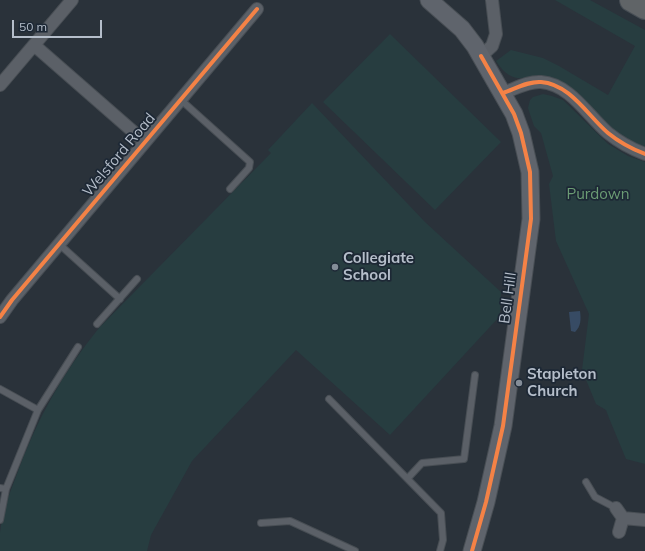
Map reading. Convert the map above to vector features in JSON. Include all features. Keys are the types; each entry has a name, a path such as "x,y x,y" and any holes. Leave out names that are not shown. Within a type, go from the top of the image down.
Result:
{"highway":[{"path":"631,0 645,8"}],"main road":[{"name":"Bell Hill","path":"429,0 462,29 481,56 516,120 530,172 531,218 503,426 486,502 472,551"}],"street":[{"path":"0,84 72,0"},
{"path":"481,56 493,44 496,34 491,26 492,0"},
{"name":"Welsford Road","path":"0,317 12,300 257,9"},
{"path":"34,45 145,142"},
{"path":"503,94 526,84 540,82 552,85 566,92 614,138 645,154"},
{"path":"619,532 620,513 645,520"}],"lane":[{"path":"181,100 250,162 249,168 230,190"},
{"path":"59,244 120,299"},
{"path":"97,324 137,279"},
{"path":"0,520 3,488 38,410 78,347"},
{"path":"408,478 422,463 464,459 475,375"},
{"path":"0,389 38,410"},
{"path":"329,399 441,512 443,540 440,551"},
{"path":"586,482 595,497 620,513"},
{"path":"261,523 290,521 355,551"}],"green space":[{"path":"555,0 590,0 645,30 645,147 629,140 609,127 593,110 533,78 516,78 507,74 496,61 511,50 543,58 608,95 635,46"},
{"path":"390,34 501,142 435,210 323,102"},
{"name":"Purdown","path":"543,94 563,100 608,144 628,156 645,162 645,464 626,459 606,410 596,404 582,370 589,314 556,241 549,184 553,176 541,133 534,126 528,108 530,100 533,97"},
{"path":"312,103 425,222 501,292 500,316 390,435 296,350 192,461 151,535 147,551 0,551 0,533 4,510 25,454 42,416 74,362 99,328 271,153 268,150"}],"water":[{"path":"580,311 579,325 575,332 571,331 569,312"}],"cycle path":[{"path":"0,317 12,300 257,9"},
{"path":"472,551 486,502 503,426 531,219 530,172 521,133 514,114 481,56"},
{"path":"503,93 536,82 551,84 561,88 578,102 608,133 626,145 645,154"}],"place":[{"name":"Collegiate School","path":"335,267"},
{"name":"Stapleton Church","path":"519,383"}]}
